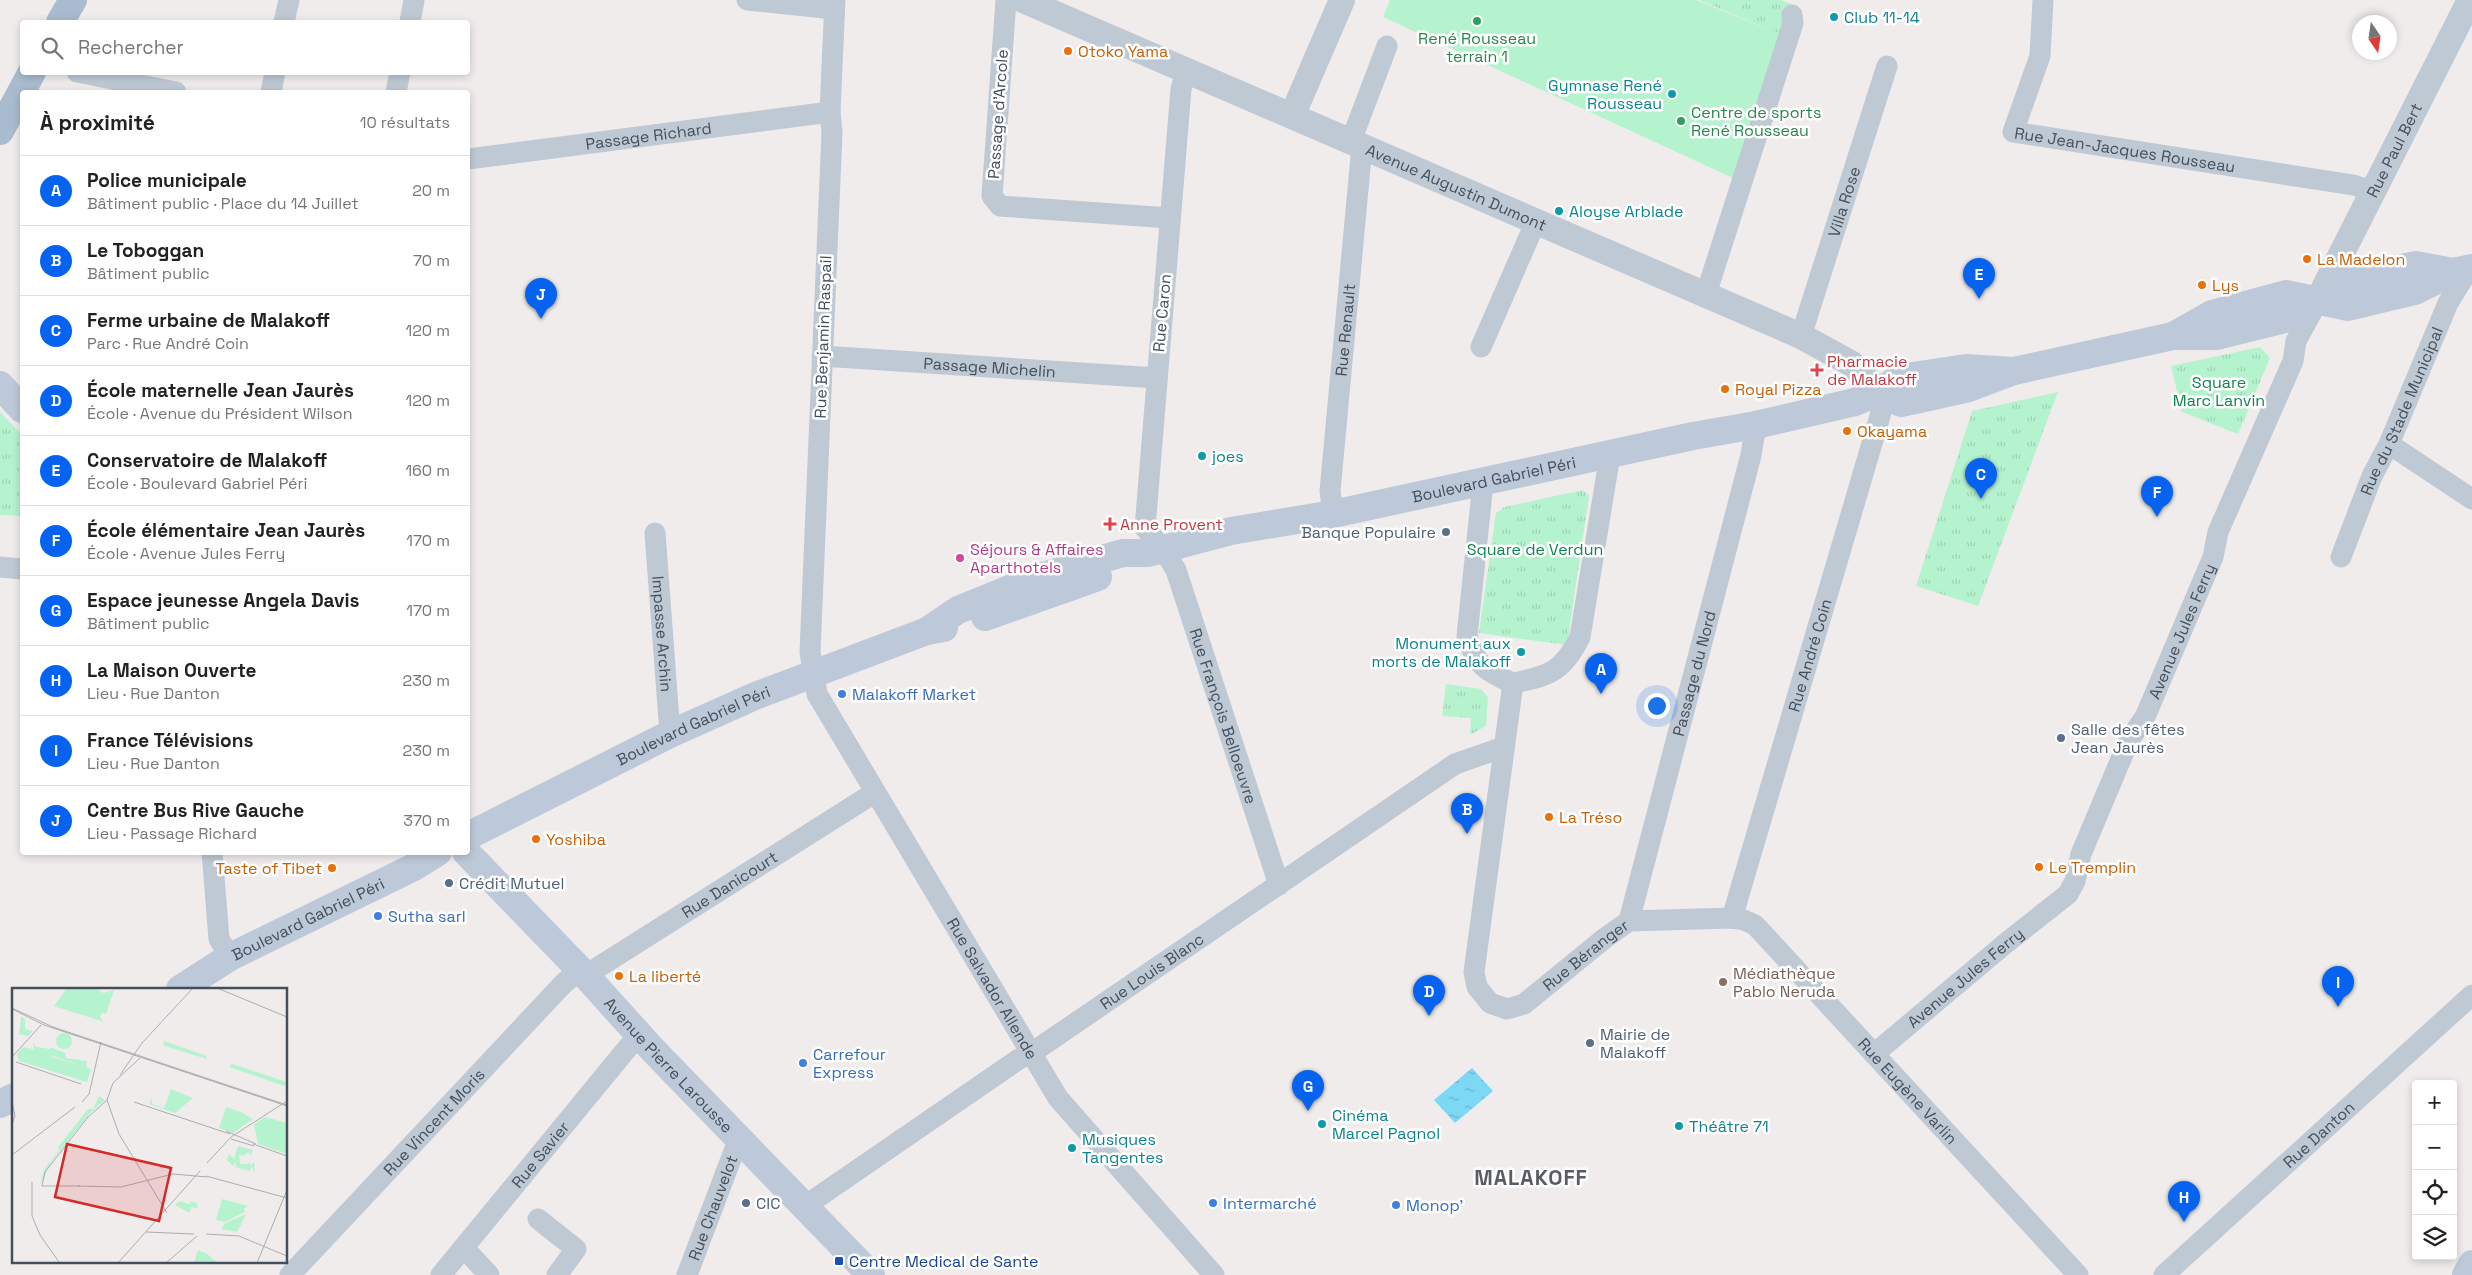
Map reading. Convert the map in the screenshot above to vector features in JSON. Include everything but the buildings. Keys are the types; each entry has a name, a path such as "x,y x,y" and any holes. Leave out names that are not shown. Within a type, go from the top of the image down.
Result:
{"main road":[{"path":"61,20 73,0"},
{"path":"22,90 30,75"},
{"path":"0,131 20,94"},
{"path":"1723,430 1753,416 1825,393 1852,387 1879,392 1901,403 1969,388 2014,371 2173,336 2217,336 2285,320 2318,301 2348,307 2415,291 2465,270"},
{"path":"0,385 20,407"},
{"name":"Boulevard Gabriel Péri","path":"470,835 670,734 755,696 927,631 965,624 1044,597 1132,565 1155,551 1231,531 1333,514 1723,430 1756,425 1855,402 1879,392"},
{"name":"Boulevard Gabriel Péri","path":"182,988 230,957 412,868 433,855"},
{"name":"Avenue Pierre Larousse","path":"469,855 871,1275"},
{"path":"0,1104 12,1098"},
{"path":"2466,1275 2472,1264"}],"street":[{"path":"284,20 289,0"},
{"path":"410,20 414,0"},
{"path":"747,0 835,4"},
{"name":"Passage d'Arcole","path":"1006,0 992,196 1000,206 1170,218"},
{"path":"1292,116 1342,0"},
{"name":"Rue Jean-Jacques Rousseau","path":"2043,0 2040,56 2012,132 2353,185 2373,190"},
{"name":"Rue Paul Bert","path":"2318,301 2470,0"},
{"name":"Avenue Augustin Dumont","path":"1038,3 1186,71 1801,336 1852,364 1879,392"},
{"name":"Rue Benjamin Raspail","path":"812,674 810,652 832,132 830,112 835,4"},
{"path":"1706,294 1793,23 1792,15"},
{"name":"Rue Renault","path":"1333,514 1330,491 1357,144 1387,46"},
{"name":"Villa Rose","path":"1801,336 1887,66"},
{"name":"Rue Caron","path":"1155,551 1145,528 1180,89 1186,71"},
{"path":"92,75 166,90"},
{"path":"271,90 274,75"},
{"path":"396,90 399,75"},
{"name":"Passage Richard","path":"470,159 830,112"},
{"path":"1481,347 1536,221"},
{"name":"Rue du Stade Municipal","path":"2341,557 2372,476 2389,444 2448,303 2465,270"},
{"name":"Avenue Jules Ferry","path":"1874,1054 2006,943 2068,894 2075,881 2084,846 2129,740 2145,717 2213,558 2218,532 2293,361 2296,341 2318,301"},
{"name":"Passage Michelin","path":"822,356 1157,378"},
{"name":"Rue André Coin","path":"1732,918 1880,418 1879,392"},
{"name":"Passage du Nord","path":"1629,921 1751,455 1756,425"},
{"path":"2389,444 2472,499"},
{"path":"1484,483 1467,636 1472,654 1484,669 1513,683 1531,680 1558,669 1571,655 1580,637 1610,455"},
{"name":"Impasse Archin","path":"655,532 670,734"},
{"name":"Rue François Belloeuvre","path":"1155,551 1176,570 1279,885"},
{"path":"0,568 20,569"},
{"name":"Rue Salvador Allende","path":"812,674 817,694 874,794 1058,1098 1214,1275"},
{"path":"1504,747 1513,683"},
{"name":"Rue Béranger","path":"1504,747 1474,972 1477,987 1490,1003 1507,1009 1524,1004 1629,921 1732,918"},
{"name":"Rue Louis Blanc","path":"805,1206 1019,1059 1030,1054 1279,885 1454,764 1504,747"},
{"name":"Rue Danicourt","path":"583,973 597,968 874,794"},
{"path":"212,855 219,939 230,957"},
{"name":"Rue Eugène Varlin","path":"1732,918 1744,920 1755,925 2078,1275"},
{"name":"Rue Vincent Moris","path":"290,1275 564,983 583,973"},
{"name":"Rue Danton","path":"2164,1275 2472,995"},
{"name":"Rue Savier","path":"441,1275 639,1034"},
{"name":"Rue Chauvelot","path":"687,1275 739,1138"},
{"path":"538,1219 576,1249 557,1275"},
{"path":"464,1248 489,1275"}],"green space":[{"name":"Centre de sports René Rousseau","path":"1390,0 1696,0 1780,34 1733,178 1383,17"},
{"path":"1699,0 1781,0 1799,7 1780,34"},
{"name":"Square Marc Lanvin","path":"2260,347 2270,358 2238,434 2182,412 2171,366"},
{"path":"2058,392 1978,606 1916,586 1972,411"},
{"path":"0,412 20,433 20,516 0,515"},
{"name":"Square de Verdun","path":"1583,490 1589,496 1567,645 1479,633 1496,513 1504,507"},
{"path":"1446,684 1481,689 1488,697 1486,726 1470,735 1471,718 1442,716"}],"water":[{"path":"1472,1068 1493,1091 1455,1123 1434,1100"}],"place":[{"name":"Club 11-14","path":"1834,17"},
{"name":"René Rousseau terrain 1","path":"1477,21"},
{"name":"Otoko Yama","path":"1068,51"},
{"name":"Gymnase René Rousseau","path":"1672,94"},
{"name":"Centre de sports René Rousseau","path":"1681,121"},
{"name":"Aloyse Arblade","path":"1559,211"},
{"name":"La Madelon","path":"2307,259"},
{"name":"Lys","path":"2202,285"},
{"name":"Conservatoire de Malakoff","path":"1979,299"},
{"name":"Centre Bus Rive Gauche","path":"541,319"},
{"name":"Pharmacie de Malakoff","path":"1817,370"},
{"name":"Royal Pizza","path":"1725,389"},
{"name":"Okayama","path":"1847,431"},
{"name":"joes","path":"1202,456"},
{"name":"Ferme urbaine de Malakoff","path":"1981,499"},
{"name":"École élémentaire Jean Jaurès","path":"2157,517"},
{"name":"Anne Provent","path":"1110,524"},
{"name":"Banque Populaire","path":"1446,532"},
{"name":"Séjours & Affaires Aparthotels","path":"960,558"},
{"name":"Monument aux morts de Malakoff","path":"1521,652"},
{"name":"Malakoff Market","path":"842,694"},
{"name":"Police municipale","path":"1601,694"},
{"name":"Salle des fêtes Jean Jaurès","path":"2061,738"},
{"name":"La Tréso","path":"1549,817"},
{"name":"Le Toboggan","path":"1467,834"},
{"name":"Yoshiba","path":"536,839"},
{"name":"Le Tremplin","path":"2039,867"},
{"name":"Taste of Tibet","path":"332,868"},
{"name":"Crédit Mutuel","path":"449,883"},
{"name":"Sutha sarl","path":"378,916"},
{"name":"La liberté","path":"619,976"},
{"name":"Médiathèque Pablo Neruda","path":"1723,982"},
{"name":"France Télévisions","path":"2338,1007"},
{"name":"École maternelle Jean Jaurès","path":"1429,1016"},
{"name":"Mairie de Malakoff","path":"1590,1043"},
{"name":"Carrefour Express","path":"803,1063"},
{"name":"Espace jeunesse Angela Davis","path":"1308,1111"},
{"name":"Cinéma Marcel Pagnol","path":"1322,1124"},
{"name":"Théâtre 71","path":"1679,1126"},
{"name":"Musiques Tangentes","path":"1072,1148"},
{"name":"CIC","path":"746,1203"},
{"name":"Intermarché","path":"1213,1203"},
{"name":"Monop'","path":"1396,1205"},
{"name":"La Maison Ouverte","path":"2184,1222"},
{"name":"Centre Medical de Sante","path":"839,1261"}],"district":[{"name":"MALAKOFF","path":"1531,1177"}]}
